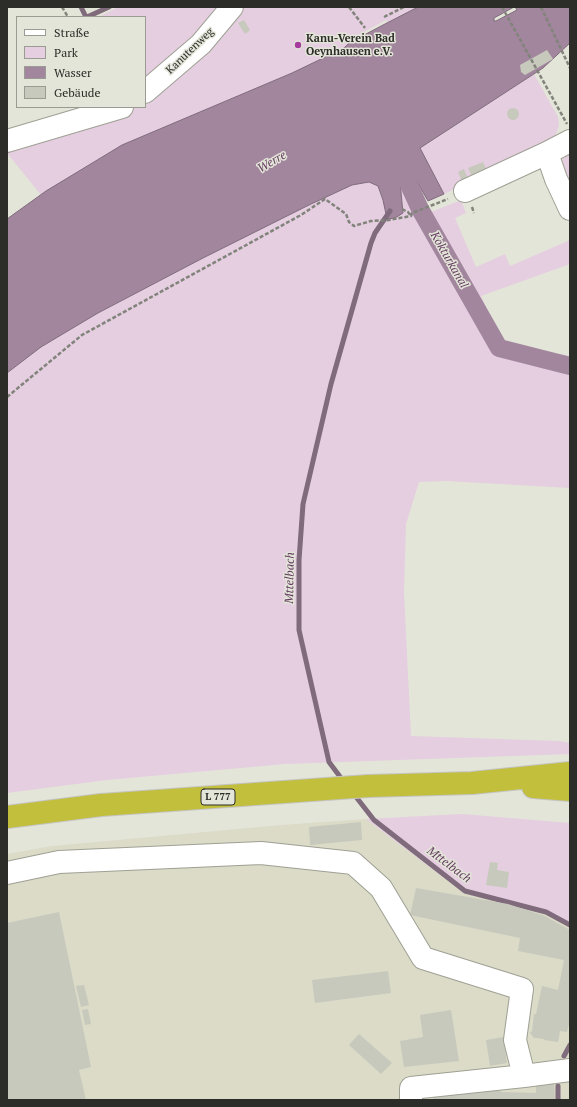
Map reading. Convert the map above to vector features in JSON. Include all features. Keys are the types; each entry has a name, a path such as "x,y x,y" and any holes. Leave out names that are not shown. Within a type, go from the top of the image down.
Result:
{"highway":[{"name":"L 777","path":"7,817 101,805 368,786 472,783 570,773"},
{"name":"L 777","path":"472,783 570,790"}],"street":[{"name":"Kanutenweg","path":"146,91 201,44 232,7"},
{"path":"7,141 119,108"},
{"path":"465,191 570,141"},
{"path":"547,153 556,179 570,209"},
{"path":"7,873 59,862 261,853 354,863 382,888 423,958 522,989 515,1040 524,1076"},
{"path":"410,1100 410,1088 570,1070"}],"path":[{"path":"62,7 67,16"},
{"path":"349,7 365,28"},
{"path":"384,17 404,7"},
{"path":"502,7 570,129"},
{"path":"541,7 570,68"},
{"path":"7,397 82,335 301,215 325,199 346,214 349,222 354,226 371,221 389,220 411,215 465,191"},
{"path":"402,209 411,215"}],"shaded area":[{"path":"366,819 464,893 546,913 570,926 570,1100 7,1100 7,854 52,846 281,825"}],"green space":[{"path":"118,7 418,7 350,42 344,48 292,73 122,145 41,195 7,153 7,139 107,108 146,108 146,16 101,16"},
{"path":"534,74 558,117 559,126 554,139 536,152 444,194 420,148"},
{"path":"570,153 570,192 561,167 562,160"},
{"path":"398,161 426,214 461,200 466,213 455,218 476,267 505,254 510,266 570,240 570,264 481,296 503,344 570,356 570,488 446,481 419,482 406,524 404,592 411,736 559,741 570,743 570,754 285,764 107,780 7,793 7,373 41,347 98,313 203,258 352,185 369,182 378,186 383,200 403,213"},
{"path":"462,814 570,823 570,926 546,913 464,893 366,819"}],"water":[{"name":"Werre","path":"418,7 514,7 494,18 494,21 496,21 517,10 515,7 570,7 570,43 543,68 420,148 444,194 428,201 404,159 398,161 403,213 395,218 387,219 378,186 369,182 352,185 203,258 98,313 41,347 7,373 7,219 46,191 122,145 292,73 344,48 350,42"}],"pier":[{"path":"386,20 387,22 350,42 349,40"}],"building":[{"path":"244,20 250,30 245,34 238,23"},
{"path":"547,50 553,59 525,75 521,72 520,65"},
{"path":"511,108 515,108 519,114 515,120 511,120 507,116 507,112"},
{"path":"483,162 487,171 472,177 468,168"},
{"path":"464,169 468,179 462,181 458,172"},
{"path":"361,822 362,840 310,845 309,827"},
{"path":"490,862 498,863 497,870 509,872 507,888 486,885"},
{"path":"416,888 508,904 545,916 570,930 570,1020 567,1032 560,1031 558,1042 534,1038 530,1033 532,1031 534,1014 536,1014 542,986 558,990 564,960 518,951 520,938 410,915"},
{"path":"59,912 91,1067 79,1070 86,1100 7,1100 7,923"},
{"path":"388,971 391,993 315,1003 312,980"},
{"path":"84,985 89,1005 81,1007 76,986"},
{"path":"88,1009 91,1024 85,1025 82,1010"},
{"path":"451,1010 459,1061 404,1067 400,1041 423,1037 420,1015"},
{"path":"359,1034 392,1063 381,1074 349,1045"},
{"path":"503,1037 507,1063 490,1066 486,1040"},
{"path":"536,1079 554,1079 555,1100 433,1100 433,1094 437,1091 501,1091 536,1093"}],"waterway":[{"path":"81,7 86,16"},
{"path":"89,16 109,7"},
{"name":"Kokturkanal","path":"388,139 420,209 499,348 570,366"},
{"name":"Mttelbach","path":"344,782 329,762 299,630 299,560 303,504 331,384 371,243 375,233 390,211"},
{"name":"Mttelbach","path":"353,793 374,820 465,891 546,912 570,925"},
{"name":"Mttelbach","path":"564,1056 570,1045"},
{"name":"Mttelbach","path":"558,1086 558,1100"}],"place":[{"name":"Kanu-Verein Bad Oeynhausen e.V.","path":"298,45"}]}
